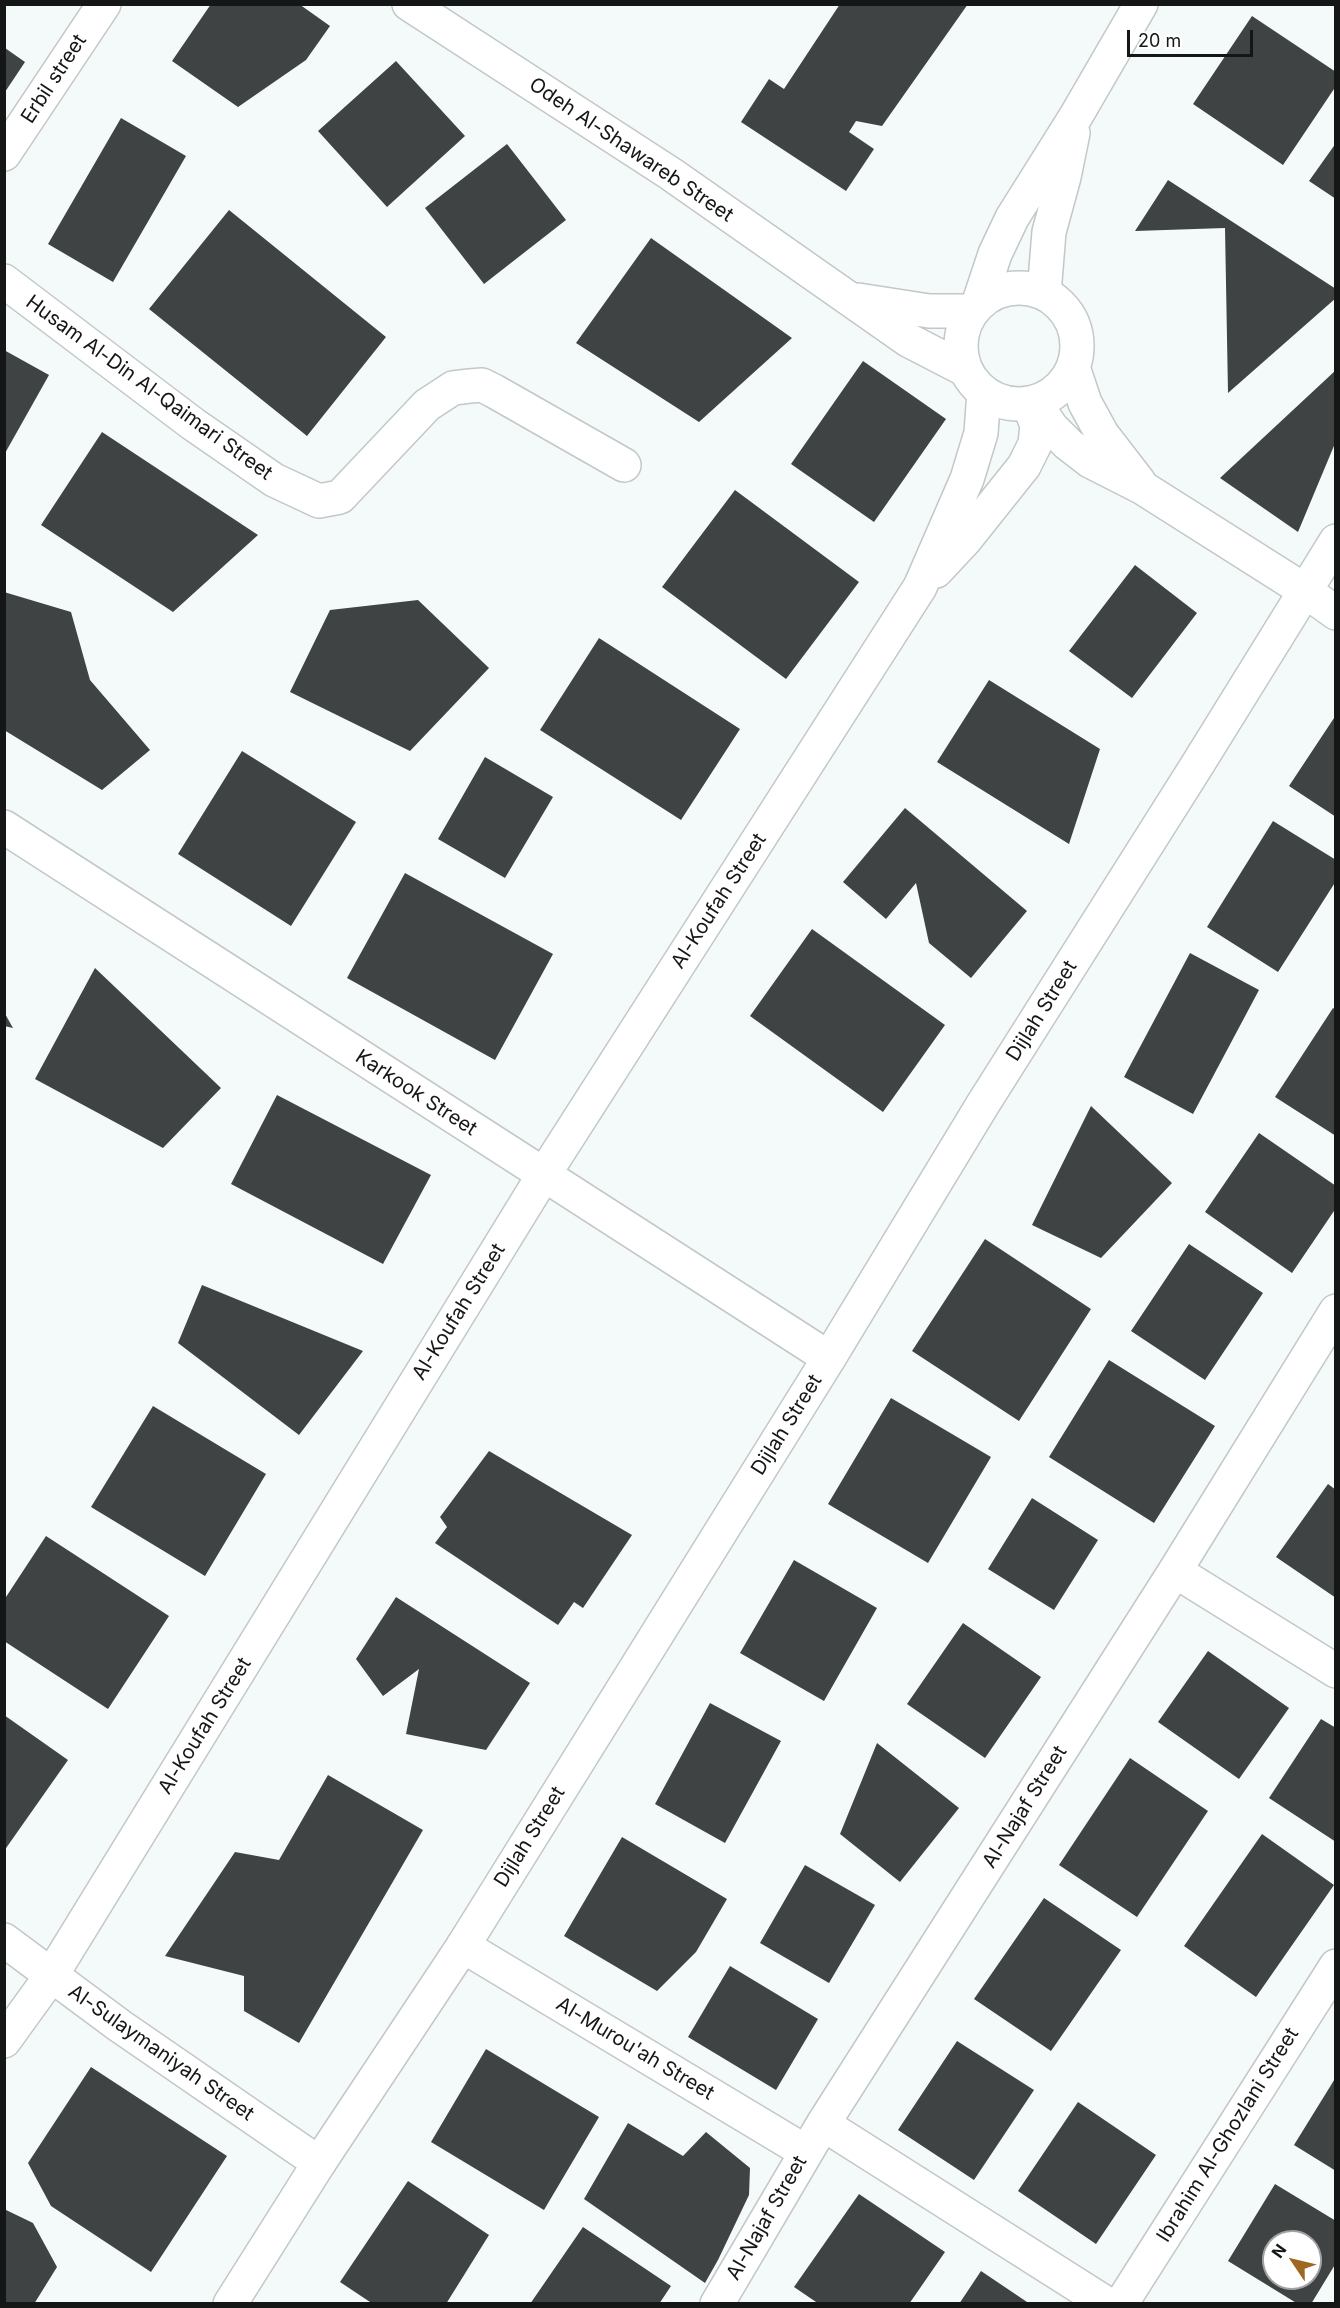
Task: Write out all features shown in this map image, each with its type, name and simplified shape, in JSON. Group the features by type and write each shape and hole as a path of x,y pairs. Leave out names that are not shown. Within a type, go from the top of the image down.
{"street":[{"name":"Erbil street","path":"4,154 104,4"},
{"name":"Odeh Al-Shawareb Street","path":"409,4 671,174 908,339 975,381"},
{"path":"975,308 995,254 1012,218 1076,116 1141,4"},
{"path":"1044,293 1050,232 1076,116"},
{"name":"Husam Al-Din Al-Qaimari Street","path":"4,281 211,436 274,480 319,501 340,497 427,405 453,388 482,385 624,465"},
{"path":"1010,288 1027,288 1044,293 1059,302 1070,316 1076,333 1078,350 1073,367 1066,381 1055,392 1031,403 1007,403 975,381 961,354 962,336 967,319 975,308 992,294 1010,288"},
{"name":"Odeh Al-Shawareb Street","path":"850,299 929,311 975,308"},
{"path":"1073,367 1084,404 1102,434 1143,488"},
{"name":"Al-Koufah Street","path":"4,2041 51,1976 543,1176 920,587 967,479 981,433 975,381"},
{"path":"1031,403 1068,444 1090,461 1143,488 1304,590 1335,613"},
{"name":"Al-Koufah Street","path":"920,587 965,540 1024,466 1035,444 1037,425 1031,403"},
{"name":"Dijlah Street","path":"230,2304 319,2163 463,1946 829,1358 983,1104 1196,767 1335,541"},
{"name":"Karkook Street","path":"4,827 829,1358"},
{"name":"Al-Najaf Street","path":"717,2304 823,2124 1175,1571 1335,1311"},
{"path":"1175,1571 1335,1671"},
{"name":"Al-Sulaymaniyah Street","path":"4,1940 120,2026 319,2163"},
{"name":"Al-Murou'ah Street","path":"463,1946 806,2152"},
{"name":"Ibrahim Al-Ghozlani Street","path":"1121,2304 1335,1966"},
{"path":"823,2124 1107,2304"}],"building":[{"path":"211,4 299,4 330,26 306,60 238,107 172,61"},
{"path":"840,4 968,4 882,126 856,121 849,132 874,149 846,191 741,122 769,79 784,89"},
{"path":"1252,16 1336,72 1336,86 1283,165 1193,104"},
{"path":"5,48 25,62 5,92"},
{"path":"396,61 465,136 387,207 318,131"},
{"path":"121,118 186,156 113,282 48,244"},
{"path":"1336,143 1336,199 1309,181"},
{"path":"507,144 566,220 484,284 425,208"},
{"path":"1168,180 1336,289 1336,298 1228,393 1225,228 1135,231"},
{"path":"229,210 386,337 307,436 149,309"},
{"path":"651,238 792,338 699,422 576,343"},
{"path":"4,350 49,375 4,455"},
{"path":"863,361 946,419 874,522 791,464"},
{"path":"1336,370 1336,441 1298,532 1220,478"},
{"path":"102,432 258,535 173,612 41,525"},
{"path":"735,490 859,582 786,679 662,587"},
{"path":"1135,565 1197,613 1132,698 1069,651"},
{"path":"4,592 71,612 90,680 150,750 102,790 4,730"},
{"path":"418,600 489,668 410,751 290,692 330,610"},
{"path":"599,638 740,729 681,820 540,730"},
{"path":"989,680 1100,749 1069,844 937,762"},
{"path":"1336,715 1336,817 1289,786"},
{"path":"242,751 356,822 291,926 178,854"},
{"path":"485,757 553,797 505,878 438,839"},
{"path":"905,808 1027,911 971,978 929,943 916,883 886,919 843,882"},
{"path":"1273,821 1336,860 1336,881 1278,972 1207,927"},
{"path":"405,873 553,954 495,1060 347,978"},
{"path":"812,929 945,1025 883,1112 750,1016"},
{"path":"1190,953 1259,990 1193,1114 1124,1077"},
{"path":"95,968 221,1088 163,1148 35,1079"},
{"path":"1333,1008 1336,1010 1336,1136 1275,1097"},
{"path":"4,1012 13,1028 4,1026"},
{"path":"277,1095 431,1175 383,1264 231,1184"},
{"path":"1091,1106 1172,1183 1101,1258 1032,1225"},
{"path":"1259,1133 1336,1186 1336,1208 1292,1273 1205,1212"},
{"path":"985,1239 1091,1309 1019,1421 912,1351"},
{"path":"1189,1244 1263,1293 1205,1380 1131,1331"},
{"path":"202,1285 363,1351 299,1435 178,1343"},
{"path":"1109,1360 1215,1426 1154,1523 1049,1457"},
{"path":"891,1398 991,1457 928,1563 828,1504"},
{"path":"153,1406 266,1474 205,1576 91,1507"},
{"path":"489,1451 632,1535 583,1608 574,1602 558,1625 435,1543 447,1527 440,1517"},
{"path":"1328,1484 1336,1490 1336,1598 1276,1557"},
{"path":"1032,1498 1098,1540 1054,1610 988,1569"},
{"path":"46,1536 169,1616 108,1709 4,1641 4,1600"},
{"path":"794,1560 877,1608 824,1701 740,1653"},
{"path":"396,1597 530,1683 486,1750 406,1734 419,1669 383,1696 356,1659"},
{"path":"963,1623 1041,1677 985,1758 907,1704"},
{"path":"1208,1651 1289,1708 1239,1779 1158,1722"},
{"path":"710,1703 781,1741 725,1843 655,1804"},
{"path":"4,1715 68,1760 4,1851"},
{"path":"1321,1719 1336,1728 1336,1842 1269,1798"},
{"path":"877,1743 959,1808 900,1882 840,1834"},
{"path":"1130,1758 1208,1811 1137,1917 1059,1865"},
{"path":"328,1775 423,1830 299,2043 244,2011 244,1976 165,1956 235,1852 279,1860"},
{"path":"1262,1834 1334,1885 1256,1997 1184,1946"},
{"path":"622,1837 727,1899 696,1952 657,1991 564,1936"},
{"path":"805,1865 875,1905 829,1983 760,1943"},
{"path":"1044,1898 1121,1950 1051,2051 974,1999"},
{"path":"730,1966 818,2019 776,2090 688,2037"},
{"path":"957,2041 1034,2090 974,2180 898,2130"},
{"path":"486,2049 599,2117 544,2210 431,2142"},
{"path":"91,2067 227,2156 151,2272 51,2206 28,2163"},
{"path":"1336,2077 1336,2171 1294,2145"},
{"path":"1078,2102 1156,2155 1096,2244 1018,2191"},
{"path":"628,2123 683,2156 706,2132 750,2168 749,2195 705,2283 584,2199"},
{"path":"408,2181 489,2235 446,2304 373,2304 340,2282"},
{"path":"1275,2184 1336,2221 1336,2263 1322,2286 1322,2230 1262,2230 1262,2282 1228,2261"},
{"path":"859,2194 945,2252 909,2304 819,2304 794,2287"},
{"path":"4,2209 33,2223 57,2267 34,2304 4,2304"},
{"path":"583,2227 671,2286 659,2304 530,2304"},
{"path":"981,2271 1030,2304 959,2304"},
{"path":"1275,2290 1320,2290 1311,2304 1298,2304"}]}
